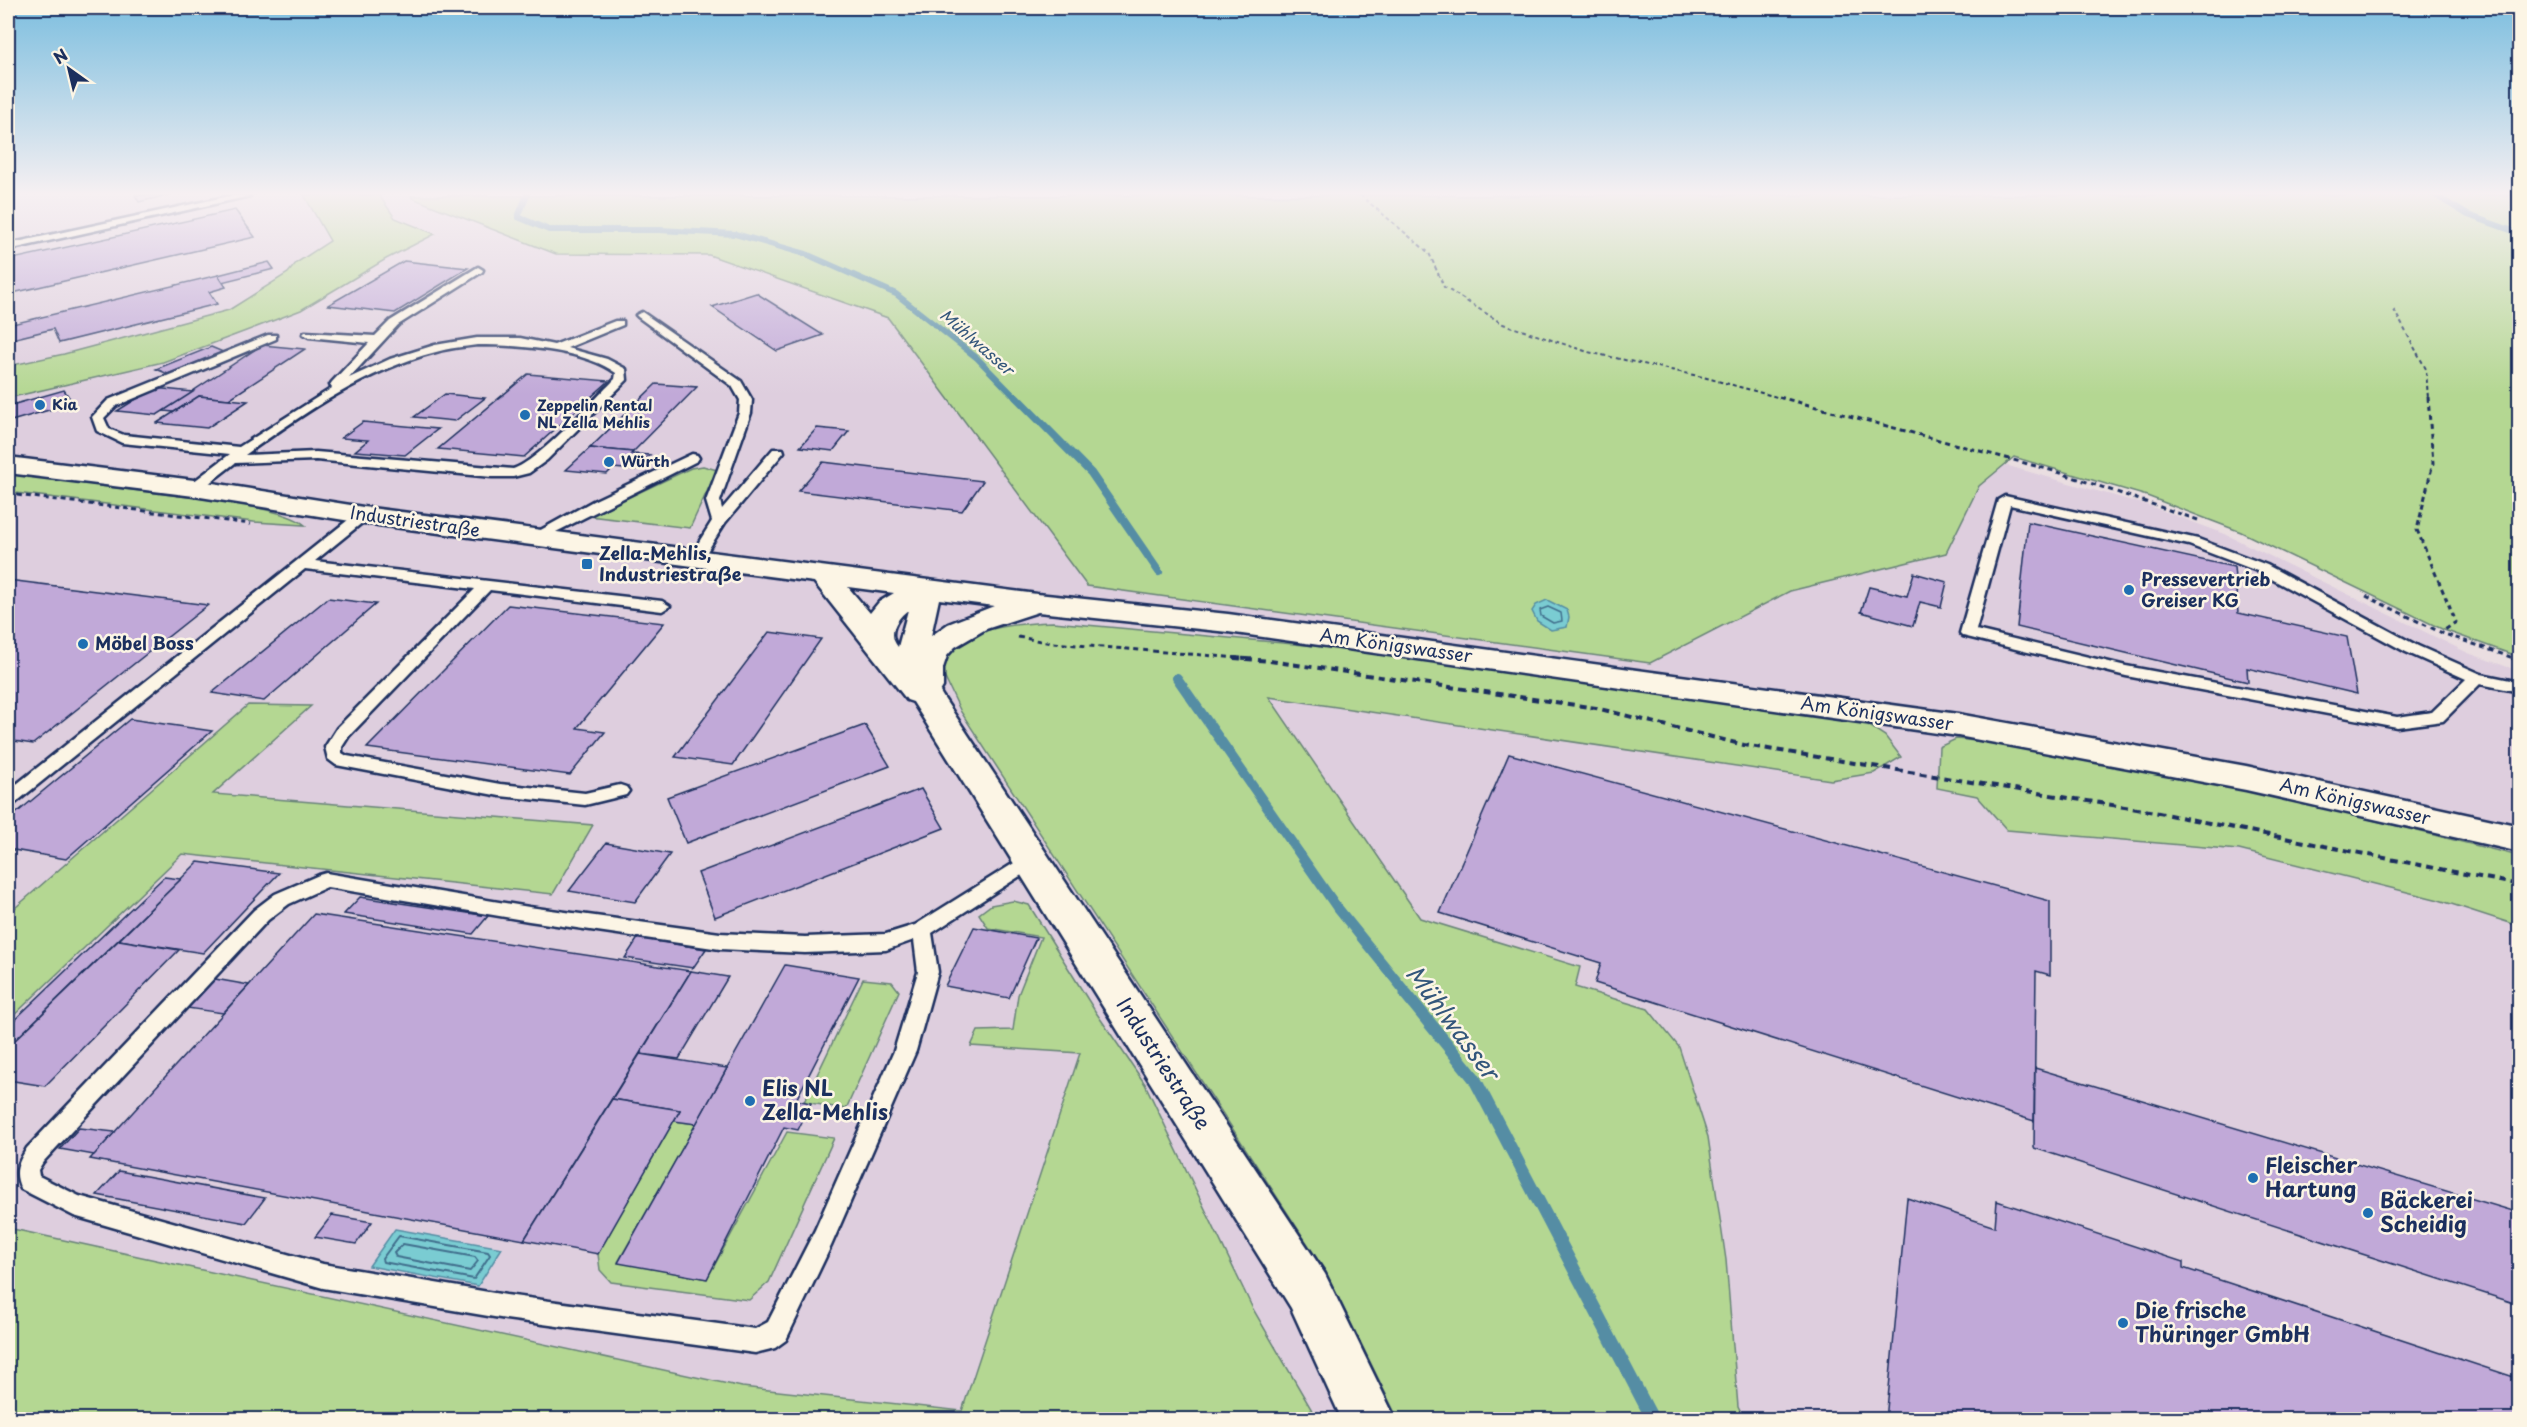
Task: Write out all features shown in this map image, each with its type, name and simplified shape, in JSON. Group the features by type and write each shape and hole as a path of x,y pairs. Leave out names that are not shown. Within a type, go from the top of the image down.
{"street":[{"name":"Industriestraße","path":"8,465 194,488 363,515 1037,603 1228,623"},
{"name":"Industriestraße","path":"824,575 939,719"},
{"name":"Industriestraße","path":"925,588 925,604 914,640 914,659 920,683 939,719 1308,1291 1351,1384 1370,1419"},
{"path":"879,644 876,630 881,616 925,588"},
{"name":"Industriestraße","path":"939,719 931,702 926,681 928,661 934,650 942,641 966,626 1037,603"},
{"name":"Am Königswasser","path":"1228,623 1958,725 2246,778 2520,839"}],"lane":[{"path":"329,392 394,323 478,270"},
{"path":"642,315 737,384 746,400 745,413 714,501 719,520"},
{"path":"557,348 619,323"},
{"path":"309,334 378,340"},
{"path":"194,488 237,455 329,392 418,351 464,342 510,341 557,348 613,366 622,372 621,380 542,457 524,470 513,473 308,456 237,455 122,439 104,431 98,417 112,403 272,337"},
{"path":"696,558 719,520 778,452"},
{"path":"535,537 692,458"},
{"path":"2477,678 2437,717 2397,722 2138,673 1968,633 2005,500 2193,542 2252,564 2412,648 2477,678 2520,687"},
{"path":"8,800 363,515"},
{"path":"302,564 662,606"},
{"path":"487,585 343,732 333,747 334,755 342,761 500,790 585,800 620,791"},
{"path":"922,930 928,972 905,1051 823,1238 777,1331 766,1339 755,1341 506,1307 323,1276 74,1205 29,1182 27,1169 34,1155 261,915 282,899 326,880 529,914 720,941 805,945 886,942 922,930 1030,860"}],"path":[{"path":"1433,262 1444,287 1503,324 1588,352 1703,377 2058,472 2205,522"},
{"path":"2394,310 2426,369 2433,463 2417,530 2456,622 2442,633"},
{"path":"8,494 261,525"},
{"path":"2366,596 2442,633 2520,661"},
{"path":"1017,637 1052,643 1270,661 1596,708 1755,747 2149,811 2520,885"}],"shaded area":[{"path":"8,262 728,262 888,318 1087,586 1650,663 1790,591 1946,553 1979,486 2005,465 2147,505 2225,534 2468,653 2519,671 2519,1419 546,1419 8,1288"}],"green space":[{"path":"382,262 301,310 163,362 8,398 8,366 64,354 229,310 288,273 296,263"},
{"path":"728,262 2519,262 2519,657 2444,630 2241,532 2147,496 2014,457 1979,486 1946,553 1790,591 1650,663 1087,586 888,318"},
{"path":"703,466 717,470 690,528 589,516 691,468"},
{"path":"8,473 241,505 279,513 305,525 254,522 8,492"},
{"path":"1053,622 1327,647 1637,687 1862,721 1885,736 1901,757 1874,773 1831,780 1269,697 1420,918 1580,967 1575,987 1648,1009 1679,1047 1708,1137 1726,1260 1738,1407 1744,1419 1398,1419 1326,1272 961,712 943,674 950,651 969,636 998,628"},
{"path":"248,705 311,706 213,794 593,825 553,894 182,854 8,1021 8,914"},
{"path":"1956,739 1986,742 2226,784 2519,856 2519,926 2439,900 2239,850 2007,830 1977,796 1937,788 1939,747"},
{"path":"1013,901 1029,905 1095,1011 1145,1084 1253,1309 1317,1419 8,1419 8,1228 742,1387 962,1411 1080,1053 971,1046 978,1031 1013,1030 1018,995 1041,937 988,928 979,914 991,905"},
{"path":"863,979 892,982 899,991 846,1109 804,1102"},
{"path":"674,1121 696,1124 618,1262 707,1279 787,1132 834,1138 769,1282 749,1300 611,1282 600,1270 598,1254"}],"water":[{"path":"1547,600 1567,610 1569,617 1567,627 1551,630 1537,621 1532,611 1536,605"},
{"path":"395,1229 502,1248 478,1286 369,1266"}],"building":[{"path":"8,262 148,262 8,294"},
{"path":"269,262 274,269 222,282 218,275"},
{"path":"403,262 468,268 395,313 328,305"},
{"path":"218,275 226,287 209,292 217,304 59,343 53,329 8,340 8,325"},
{"path":"756,293 823,335 777,351 712,307"},
{"path":"262,345 305,349 229,399 199,396 174,412 163,411"},
{"path":"211,347 223,352 168,374 156,369"},
{"name":"Zeppelin Rental NL Zella Mehlis","path":"528,374 609,381 524,457 438,449"},
{"path":"656,384 697,387 633,452 590,448"},
{"path":"154,388 193,392 157,415 117,411"},
{"name":"Kia","path":"64,390 73,403 8,422 8,406"},
{"path":"445,394 485,398 455,421 414,417"},
{"path":"199,396 248,401 207,428 157,423"},
{"path":"363,422 438,429 405,455 355,451 368,440 341,438"},
{"path":"817,428 849,431 833,451 800,447"},
{"name":"Würth","path":"590,448 650,455 635,470 613,468 607,474 566,470"},
{"path":"823,462 983,481 962,511 798,491"},
{"name":"Pressevertrieb Greiser KG","path":"2028,522 2234,567 2238,613 2347,637 2357,694 2247,668 2248,682 2017,627"},
{"path":"1914,573 1947,582 1941,607 1920,602 1913,626 1861,612 1869,587 1907,596"},
{"name":"Möbel Boss","path":"8,580 208,605 33,744 8,740"},
{"path":"328,598 376,604 264,701 212,693"},
{"path":"508,605 664,623 577,728 605,732 570,775 367,748"},
{"path":"769,632 821,639 733,765 675,757"},
{"path":"130,719 212,731 66,859 8,849 8,820"},
{"path":"865,725 890,766 686,843 667,797"},
{"path":"1509,754 2050,901 2050,975 2036,971 2034,1121 1595,983 1601,963 1440,913"},
{"path":"921,789 944,828 715,917 698,873"},
{"path":"606,843 670,854 635,902 569,891"},
{"path":"198,862 279,873 203,953 119,940"},
{"path":"164,877 181,879 8,1047 8,1026"},
{"path":"360,897 488,916 473,934 344,914"},
{"path":"314,914 691,971 524,1240 90,1159"},
{"path":"974,927 1036,938 1009,998 945,986"},
{"path":"638,938 706,949 693,968 625,958"},
{"path":"119,940 179,950 45,1086 8,1080 8,1047"},
{"path":"785,965 859,977 796,1100 811,1103 798,1130 784,1127 707,1279 618,1263"},
{"path":"691,971 728,977 679,1059 640,1054"},
{"path":"215,979 249,985 223,1013 187,1008"},
{"path":"640,1054 727,1068 696,1124 674,1121 680,1110 612,1099"},
{"path":"2035,1068 2520,1213 2520,1305 2034,1148"},
{"path":"612,1099 680,1110 598,1254 524,1240"},
{"path":"79,1128 115,1132 94,1155 60,1149"},
{"path":"119,1171 265,1198 246,1223 97,1195"},
{"name":"Die frische Thüringer GmbH","path":"1907,1198 1995,1227 1997,1201 2183,1262 2183,1268 2520,1379 2520,1420 1886,1420"},
{"path":"332,1215 372,1222 356,1244 315,1237"}],"waterway":[{"name":"Mühlwasser","path":"823,262 896,294 977,358 1017,399"},
{"name":"Mühlwasser","path":"1016,397 1091,473 1159,572"},
{"name":"Mühlwasser","path":"1177,678 1336,906 1408,995"},
{"name":"Mühlwasser","path":"1406,994 1474,1078 1653,1420"}],"place":[{"name":"Kia","path":"40,405"},
{"name":"Zeppelin Rental NL Zella Mehlis","path":"525,415"},
{"name":"Würth","path":"609,462"},
{"name":"Zella-Mehlis, Industriestraße","path":"587,564"},
{"name":"Pressevertrieb Greiser KG","path":"2129,590"},
{"name":"Möbel Boss","path":"83,644"},
{"name":"Elis NL Zella-Mehlis","path":"750,1101"},
{"name":"Fleischer Hartung","path":"2253,1178"},
{"name":"Bäckerei Scheidig","path":"2368,1213"},
{"name":"Die frische Thüringer GmbH","path":"2123,1323"}]}
